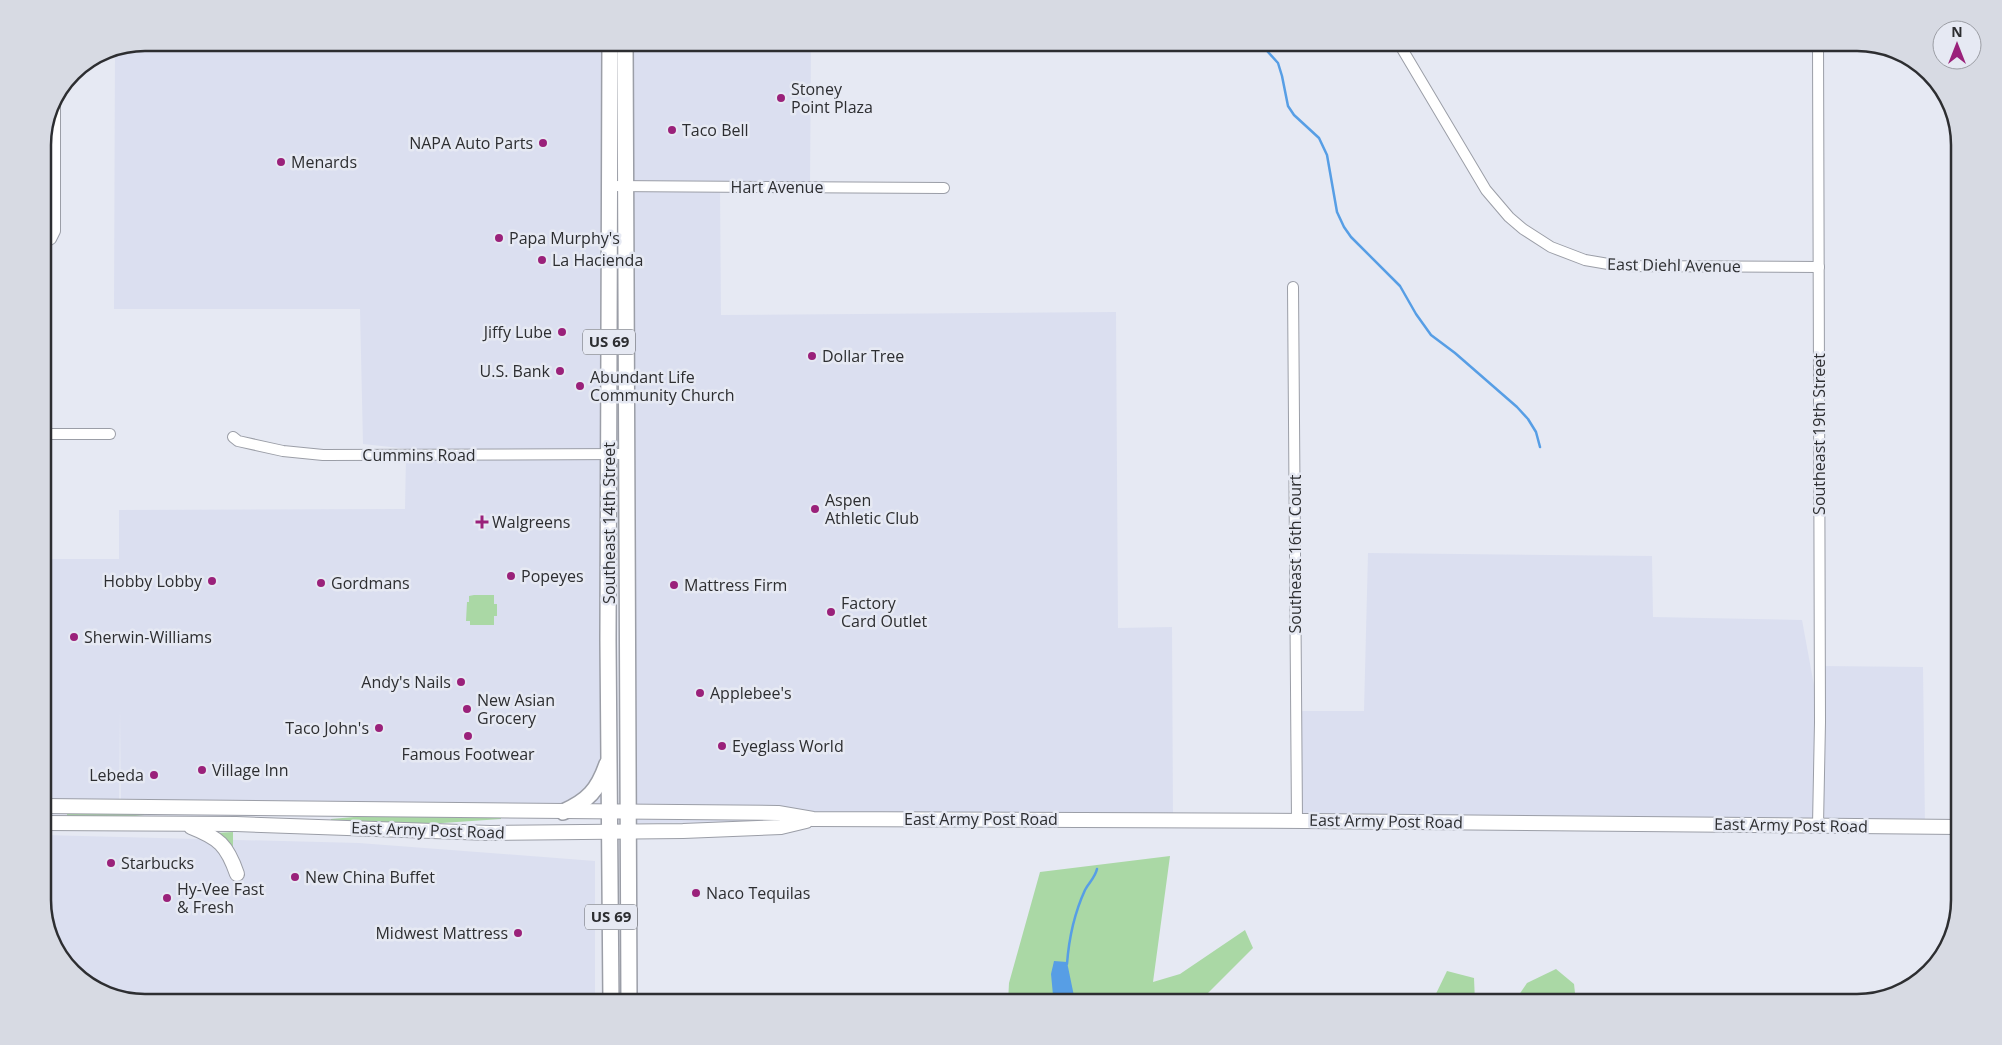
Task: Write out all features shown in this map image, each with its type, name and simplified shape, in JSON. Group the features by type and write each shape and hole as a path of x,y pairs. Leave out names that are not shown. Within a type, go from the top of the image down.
{"main road":[{"name":"Southeast 14th Street","path":"610,51 611,994"},
{"name":"Southeast 14th Street","path":"625,51 629,994"},
{"path":"563,812 586,800 600,783 610,756"},
{"name":"East Army Post Road","path":"51,806 778,813 813,819 1951,827"},
{"path":"51,814 60,812 62,806"},
{"name":"East Army Post Road","path":"51,823 292,826 490,833 628,832 781,827 813,819"},
{"path":"183,824 220,841 227,850 237,874"}],"street":[{"name":"East Diehl Avenue","path":"1403,51 1486,190 1509,217 1523,229 1552,247 1585,260 1620,266 1819,267"},
{"name":"Southeast 19th Street","path":"1818,51 1820,722 1818,826"},
{"path":"51,236 55,231 55,119"},
{"name":"Hart Avenue","path":"610,186 944,188"},
{"name":"Southeast 16th Court","path":"1293,287 1296,821"},
{"path":"51,434 110,434"},
{"name":"Cummins Road","path":"233,437 238,441 283,451 324,455 626,454"}],"shaded area":[{"path":"146,51 610,51 605,818 121,815 120,709 119,815 51,814 51,559 119,559 119,510 405,509 406,455 446,453 363,444 360,309 114,309 115,56"},
{"path":"625,51 811,51 810,187 720,186 721,315 1116,312 1118,628 1172,627 1173,820 627,823"},
{"path":"1368,553 1652,556 1653,617 1802,620 1820,718 1820,666 1923,667 1925,827 1297,821 1296,711 1364,711"},
{"path":"51,835 359,843 595,861 595,994 139,994 115,989 104,984 93,978 75,962 67,952 56,930 51,906"}],"green space":[{"path":"494,595 494,604 497,604 497,616 494,616 494,625 470,625 470,621 466,621 467,602 469,602 469,596"},
{"path":"67,812 144,813 144,815 100,820 67,818"},
{"path":"377,815 501,816 501,819 413,825 331,821 331,819"},
{"path":"233,832 233,852 215,833"},
{"path":"1170,856 1153,982 1180,974 1245,930 1253,948 1207,994 1008,994 1009,983 1040,872"},
{"path":"1556,969 1574,984 1575,994 1519,994 1527,983"},
{"path":"1447,971 1474,978 1475,994 1436,994"}],"water":[{"path":"1054,961 1067,962 1074,994 1053,994 1051,974"}],"waterway":[{"path":"1267,51 1278,63 1288,106 1294,115 1319,138 1327,155 1337,212 1344,227 1351,237 1400,286 1431,335 1455,353 1517,407 1528,419 1536,432 1540,447"},
{"path":"1067,964 1075,917 1085,890 1097,869"}],"place":[{"name":"Stoney Point Plaza","path":"781,98"},
{"name":"Taco Bell","path":"672,130"},
{"name":"NAPA Auto Parts","path":"543,143"},
{"name":"Menards","path":"281,162"},
{"name":"Papa Murphy's","path":"499,238"},
{"name":"La Hacienda","path":"542,260"},
{"name":"Jiffy Lube","path":"562,332"},
{"name":"Dollar Tree","path":"812,356"},
{"name":"U.S. Bank","path":"560,371"},
{"name":"Abundant Life Community Church","path":"580,386"},
{"name":"Aspen Athletic Club","path":"815,509"},
{"name":"Walgreens","path":"482,522"},
{"name":"Popeyes","path":"511,576"},
{"name":"Hobby Lobby","path":"212,581"},
{"name":"Gordmans","path":"321,583"},
{"name":"Mattress Firm","path":"674,585"},
{"name":"Factory Card Outlet","path":"831,612"},
{"name":"Sherwin-Williams","path":"74,637"},
{"name":"Andy's Nails","path":"461,682"},
{"name":"Applebee's","path":"700,693"},
{"name":"New Asian Grocery","path":"467,709"},
{"name":"Taco John's","path":"379,728"},
{"name":"Famous Footwear","path":"468,736"},
{"name":"Eyeglass World","path":"722,746"},
{"name":"Village Inn","path":"202,770"},
{"name":"Lebeda","path":"154,775"},
{"name":"Starbucks","path":"111,863"},
{"name":"New China Buffet","path":"295,877"},
{"name":"Naco Tequilas","path":"696,893"},
{"name":"Hy-Vee Fast & Fresh","path":"167,898"},
{"name":"Midwest Mattress","path":"518,933"}]}
